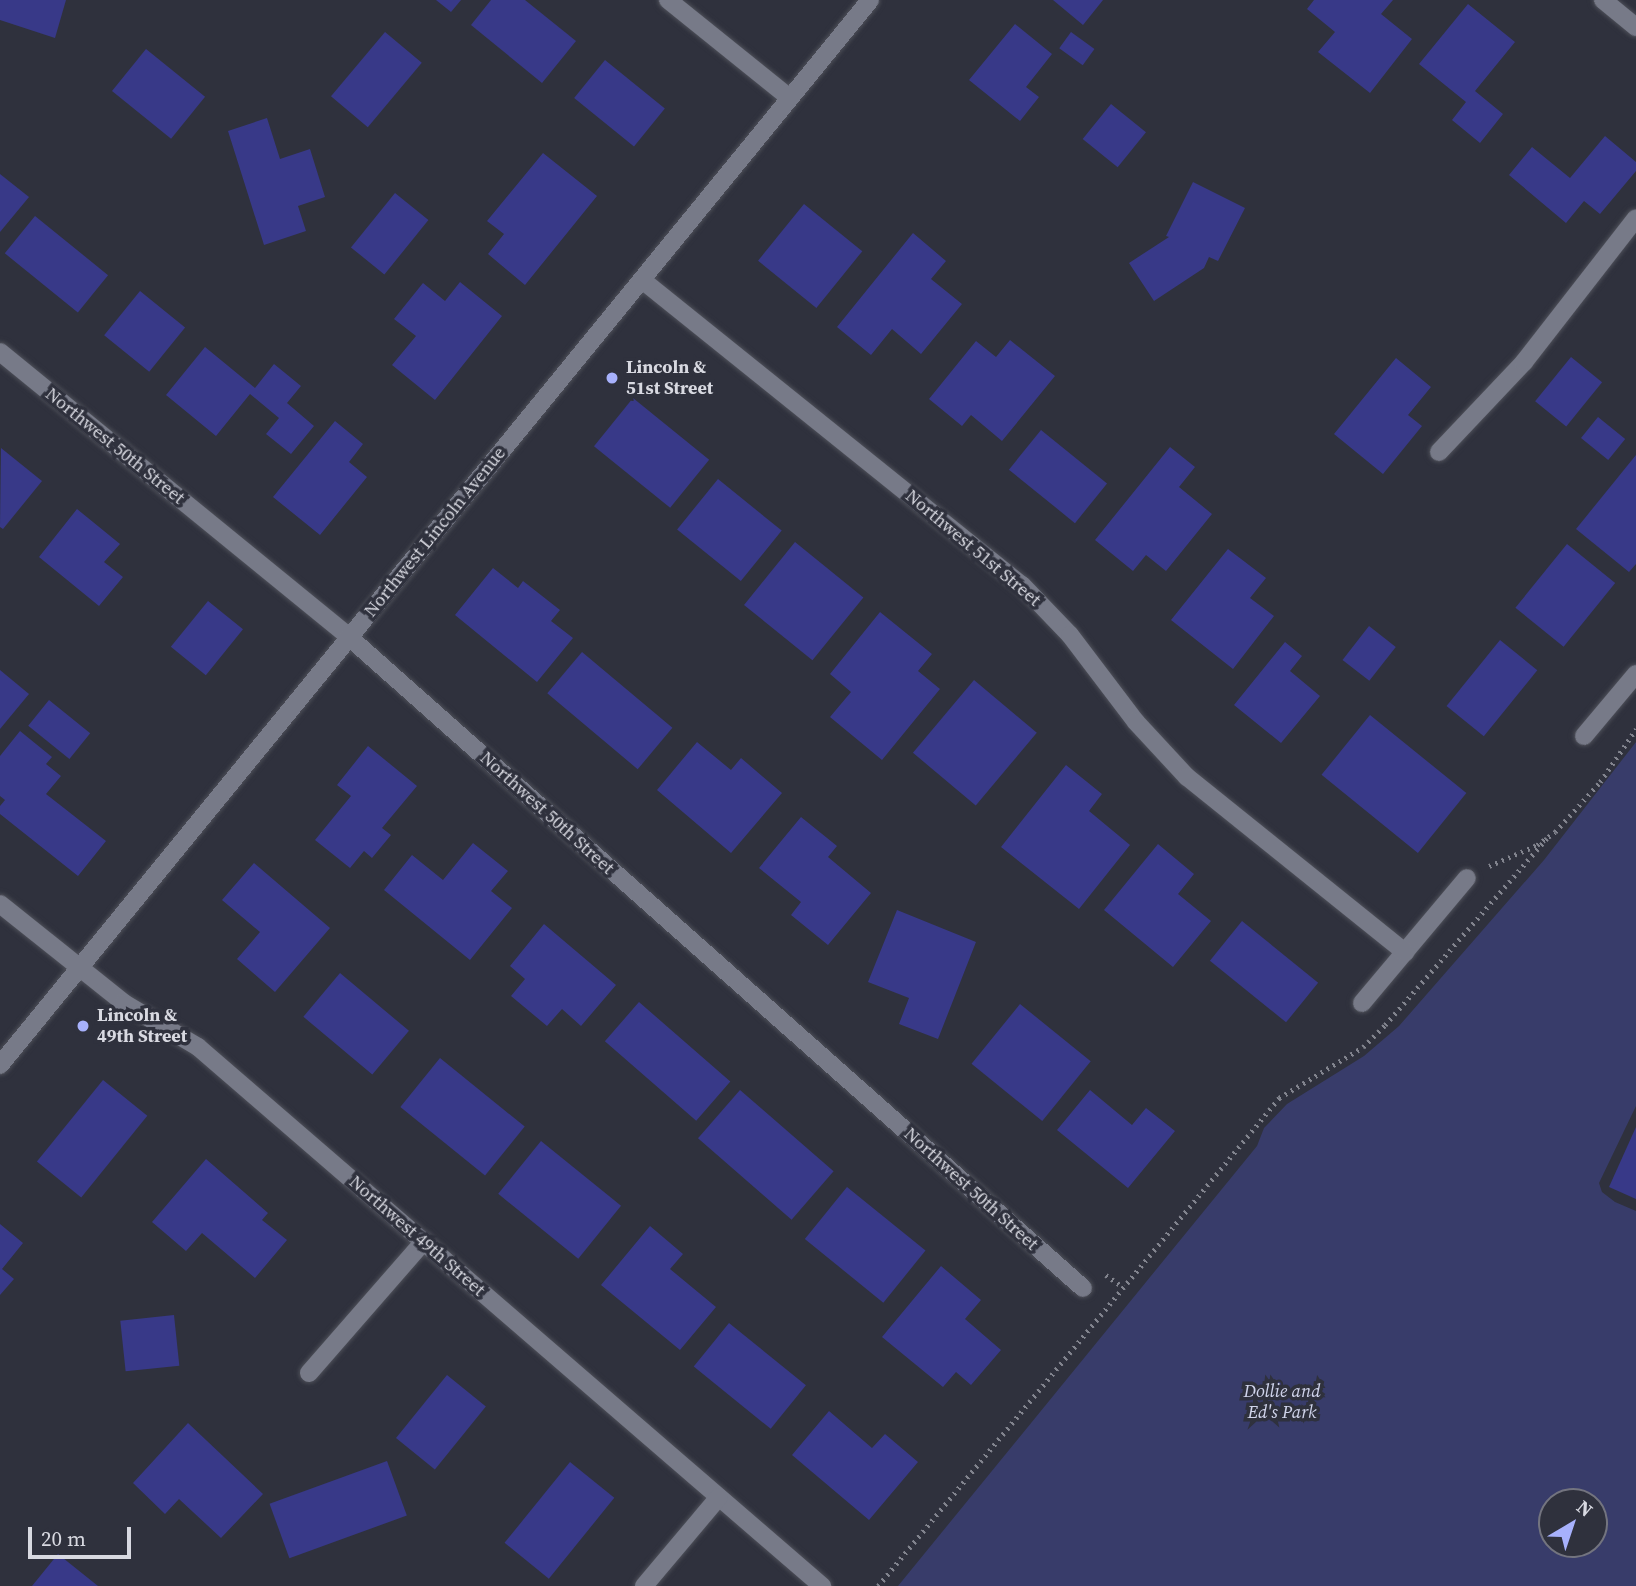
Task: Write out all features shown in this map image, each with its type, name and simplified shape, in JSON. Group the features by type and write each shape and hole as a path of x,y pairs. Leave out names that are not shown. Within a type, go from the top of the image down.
{"street":[{"path":"668,0 790,98"},
{"name":"Northwest Lincoln Avenue","path":"0,1065 870,0"},
{"path":"1603,0 1636,27"},
{"path":"1439,452 1524,362 1636,218"},
{"name":"Northwest 51st Street","path":"642,281 1022,585 1070,635 1136,722 1187,777 1405,952"},
{"name":"Northwest 50th Street","path":"0,352 349,638 1083,1288"},
{"path":"1584,736 1636,674"},
{"path":"1362,1003 1467,877"},
{"name":"Northwest 49th Street","path":"0,904 78,969 124,1003 198,1047 822,1586"},
{"path":"309,1373 424,1241"},
{"path":"645,1586 719,1497"}],"path":[{"path":"878,1586 1279,1098 1363,1047 1385,1025 1547,838 1586,800 1636,729"},
{"path":"1504,858 1547,838"},
{"path":"1099,1270 1123,1287"}],"green space":[{"name":"Dollie and Ed's Park","path":"1636,742 1636,1106 1599,1183 1602,1192 1615,1202 1636,1211 1636,1586 898,1586 1257,1146 1264,1128 1287,1104 1364,1056 1399,1026 1544,860"}],"building":[{"path":"0,0 66,0 55,38 0,20"},
{"path":"436,0 461,0 451,12"},
{"path":"491,0 525,0 576,41 542,83 471,25"},
{"path":"1053,0 1103,0 1083,25"},
{"path":"1314,0 1393,0 1381,14 1412,39 1370,93 1318,52 1335,32 1307,9"},
{"path":"1468,4 1515,42 1475,91 1503,114 1480,143 1452,120 1466,102 1419,64"},
{"path":"1015,24 1052,54 1026,87 1039,97 1020,121 969,80"},
{"path":"385,32 422,63 368,127 331,96"},
{"path":"1071,32 1094,49 1083,65 1059,48"},
{"path":"146,49 205,97 171,139 112,91"},
{"path":"605,60 665,108 634,147 574,98"},
{"path":"1111,104 1146,132 1118,167 1083,139"},
{"path":"267,118 280,159 310,149 325,197 298,206 306,231 264,245 228,131"},
{"path":"1605,136 1636,162 1636,171 1600,214 1584,201 1566,223 1509,175 1532,147 1570,178"},
{"path":"543,153 597,196 525,285 488,254 504,234 487,221"},
{"path":"0,174 29,197 0,232"},
{"path":"1193,182 1245,208 1218,261 1209,257 1204,268 1154,301 1129,263 1169,237 1166,236"},
{"path":"395,193 428,220 384,274 351,247"},
{"path":"804,204 862,251 816,308 758,261"},
{"path":"35,216 108,275 78,312 5,253"},
{"path":"913,233 946,261 931,279 962,304 921,354 892,329 871,355 837,327"},
{"path":"460,282 502,316 435,400 392,365 416,336 394,319 423,283 445,301"},
{"path":"140,291 185,328 149,372 104,335"},
{"path":"1010,340 1055,376 1002,441 971,415 962,426 929,399 976,341 996,357"},
{"path":"205,347 255,388 274,364 301,386 287,403 314,426 291,454 266,434 279,418 250,394 216,436 166,395"},
{"path":"1571,357 1602,382 1566,426 1535,401"},
{"path":"1396,358 1431,387 1408,415 1422,426 1383,474 1334,434"},
{"path":"633,398 709,460 670,508 594,446"},
{"path":"1598,417 1625,439 1608,460 1581,438"},
{"path":"335,421 363,444 349,462 367,477 320,535 273,497"},
{"path":"1041,430 1107,483 1075,523 1009,470"},
{"path":"1170,447 1195,467 1179,487 1212,514 1166,571 1146,555 1133,571 1095,540"},
{"path":"1,448 42,481 3,529 0,527"},
{"path":"1636,455 1636,564 1629,572 1576,529"},
{"path":"718,479 782,531 741,581 677,530"},
{"path":"77,509 120,544 104,562 123,577 99,606 39,557"},
{"path":"795,542 863,597 812,660 744,605"},
{"path":"1567,544 1615,583 1564,647 1515,608"},
{"path":"1228,549 1266,578 1250,598 1274,616 1233,669 1171,620"},
{"path":"493,568 518,588 523,581 560,610 551,621 573,638 537,682 455,615"},
{"path":"208,601 243,629 206,675 171,647"},
{"path":"880,612 932,654 918,671 940,689 882,760 830,717 851,692 830,674"},
{"path":"1369,626 1396,647 1369,681 1343,660"},
{"path":"1500,640 1537,670 1484,736 1447,706"},
{"path":"1285,642 1302,656 1290,671 1320,696 1281,743 1234,705"},
{"path":"582,652 672,728 638,769 547,693"},
{"path":"0,670 29,694 0,729"},
{"path":"974,680 1037,733 976,805 913,753"},
{"path":"49,700 90,733 69,759 28,726"},
{"path":"1370,715 1466,793 1418,853 1322,775"},
{"path":"20,731 52,757 46,764 61,776 46,794 106,841 78,876 0,814 0,806 5,800 0,796 0,756"},
{"path":"697,742 731,770 741,758 782,793 731,853 657,790"},
{"path":"368,746 417,786 382,828 391,835 372,858 364,851 350,868 315,840 351,796 337,785"},
{"path":"1066,765 1102,794 1089,811 1130,845 1079,909 1001,847"},
{"path":"801,817 837,846 828,857 871,893 828,945 791,915 801,902 759,868"},
{"path":"473,843 508,871 491,891 512,908 470,960 384,890 412,855 443,880"},
{"path":"1158,844 1194,874 1178,894 1211,921 1173,967 1104,910"},
{"path":"254,863 330,928 275,992 237,959 260,932 222,900"},
{"path":"897,910 976,942 938,1039 899,1024 909,998 868,982"},
{"path":"1242,921 1318,983 1286,1022 1210,961"},
{"path":"544,924 616,985 581,1026 562,1009 547,1026 511,996 525,979 510,966"},
{"path":"340,973 409,1031 372,1075 303,1017"},
{"path":"639,1002 730,1081 696,1121 605,1041"},
{"path":"1020,1004 1091,1061 1042,1121 972,1064"},
{"path":"440,1058 525,1127 485,1176 400,1107"},
{"path":"103,1080 147,1116 81,1197 37,1162"},
{"path":"740,1090 834,1171 792,1220 698,1138"},
{"path":"1090,1090 1132,1125 1146,1108 1175,1131 1128,1188 1057,1130"},
{"path":"1636,1127 1636,1199 1609,1187"},
{"path":"541,1141 621,1206 578,1259 498,1194"},
{"path":"206,1159 268,1213 262,1220 287,1240 255,1278 202,1233 186,1251 152,1222"},
{"path":"847,1187 925,1251 883,1303 805,1239"},
{"path":"0,1224 23,1243 2,1269 14,1279 0,1295"},
{"path":"650,1226 683,1254 670,1269 716,1307 680,1350 601,1285"},
{"path":"941,1266 981,1300 965,1319 1001,1350 971,1385 956,1372 943,1387 882,1337"},
{"path":"174,1315 179,1366 126,1371 120,1321"},
{"path":"729,1323 806,1385 771,1429 694,1367"},
{"path":"447,1375 486,1406 435,1469 396,1438"},
{"path":"829,1411 872,1448 885,1434 918,1462 869,1520 792,1455"},
{"path":"188,1423 263,1494 221,1538 179,1499 165,1514 133,1483"},
{"path":"387,1461 407,1516 289,1558 270,1504"},
{"path":"570,1462 614,1498 549,1579 505,1543"},
{"path":"58,1554 98,1586 32,1586"}],"place":[{"name":"Lincoln & 51st Street","path":"612,378"},
{"name":"Lincoln & 49th Street","path":"83,1026"}]}
